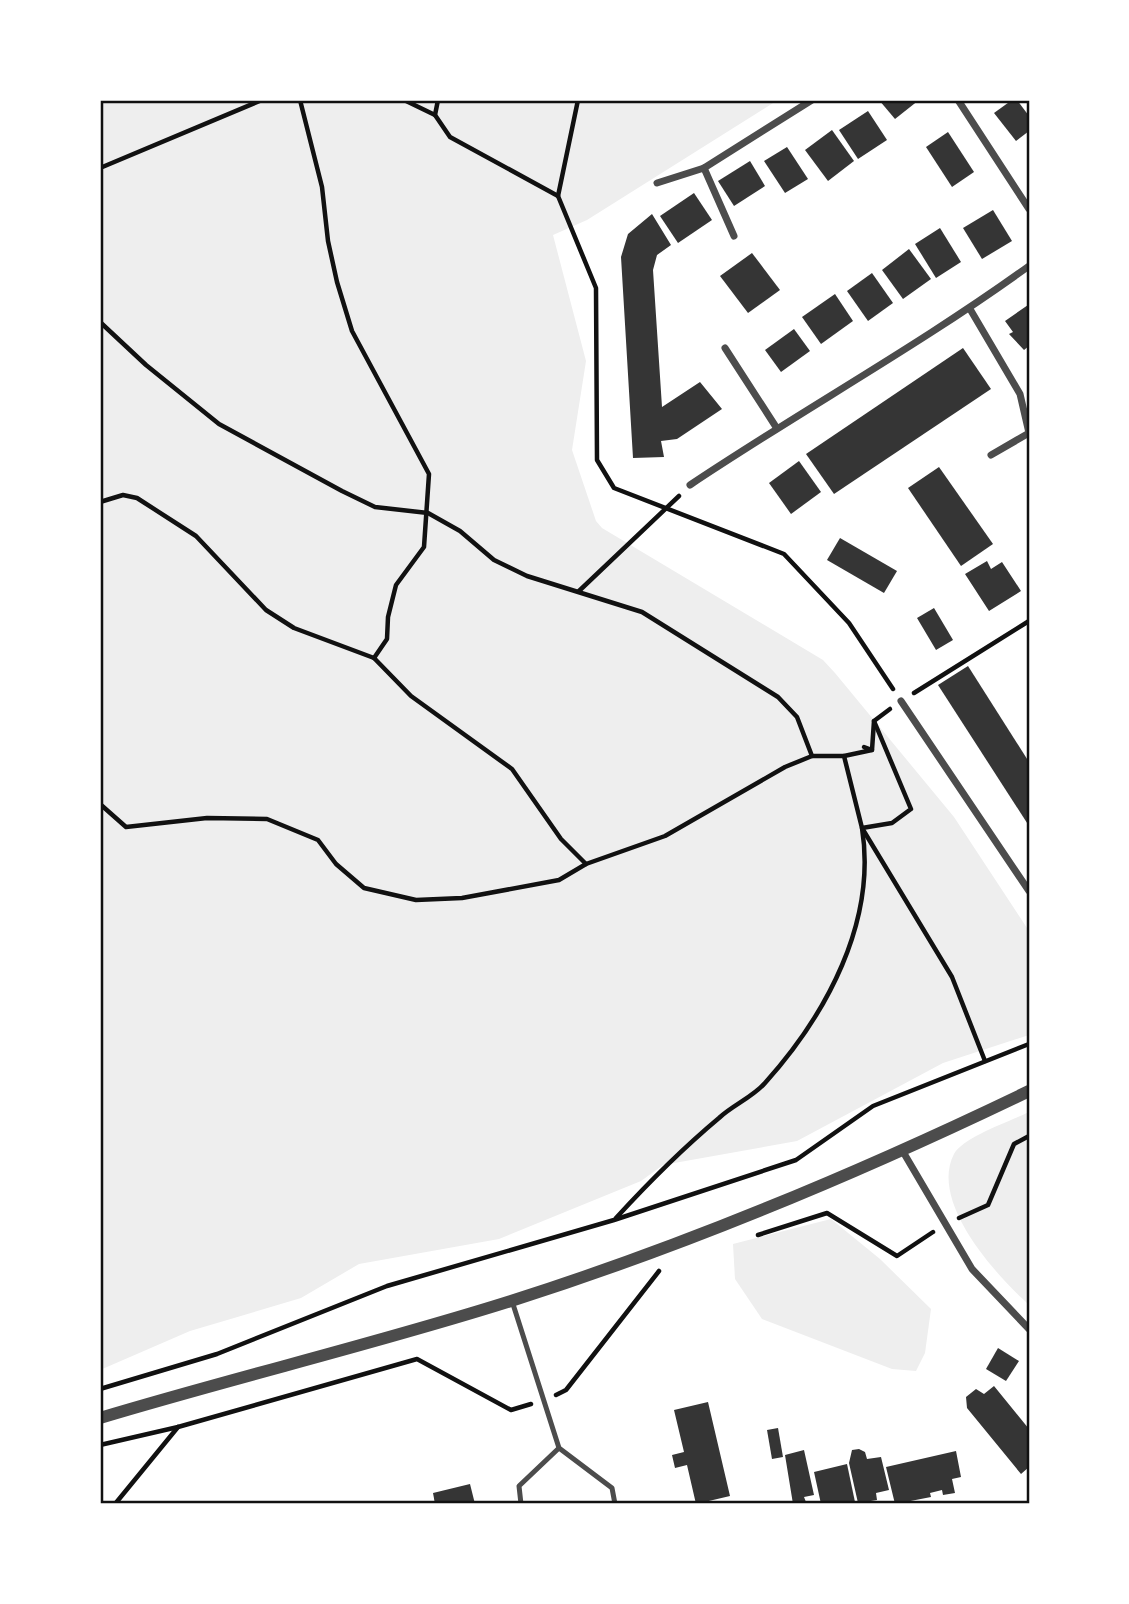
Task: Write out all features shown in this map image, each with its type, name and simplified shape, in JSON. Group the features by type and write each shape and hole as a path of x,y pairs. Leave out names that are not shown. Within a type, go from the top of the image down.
{"street":[{"path":"657,183 704,168 811,100"},
{"path":"958,100 1029,209"},
{"path":"704,168 734,236"},
{"path":"690,485 776,427 970,309 1029,266"},
{"path":"970,309 1020,394 1029,433 991,456"},
{"path":"725,348 776,427"},
{"path":"901,701 1029,891"},
{"path":"100,1419 512,1301 750,1215 902,1150 1029,1091"},
{"path":"902,1150 943,1224 972,1269 1029,1329"}],"lane":[{"path":"512,1301 559,1448 612,1488 615,1504"},
{"path":"521,1504 519,1486 559,1448"}],"path":[{"path":"100,168 262,100"},
{"path":"300,100 322,187 328,241 337,282 352,331 429,474 424,547 396,585 388,617 387,639 374,658"},
{"path":"404,100 435,115 450,137 558,196"},
{"path":"435,115 438,100"},
{"path":"578,100 558,196 596,288 597,460 614,488 664,510 690,515 784,554 849,623 901,701"},
{"path":"100,321 146,365 219,424 376,507 428,513 460,531 494,560 527,576 642,612 778,697 797,717 812,756"},
{"path":"579,591 690,485"},
{"path":"100,502 123,495 137,498 196,536 266,610 294,628 374,658 411,696 512,769 561,839 586,864"},
{"path":"872,750 874,721 901,701 1029,621"},
{"path":"862,828 892,823 911,809 874,721"},
{"path":"864,747 872,750"},
{"path":"100,804 126,827 207,818 267,819 318,840 336,864 364,888 416,900 462,898 559,880 586,864 664,836 785,767 812,756 844,756 872,750"},
{"path":"614,1220 663,1166 722,1115 764,1085 805,1032 845,964 862,898 867,855 844,756"},
{"path":"862,828 952,977 985,1061"},
{"path":"100,1388 217,1354 387,1286 614,1220 796,1160 873,1106 1029,1044"},
{"path":"752,1237 827,1213 897,1256 943,1224 988,1205 1014,1144 1029,1136"},
{"path":"100,1445 178,1427 417,1359 511,1410 544,1401 566,1390 664,1265"},
{"path":"115,1504 178,1427"}],"shaded area":[{"path":"100,100 778,100 587,220 553,235 586,361 572,450 596,521 602,528 823,660 954,817 1029,931 1029,1035 943,1063 797,1141 663,1165 641,1181 499,1239 359,1264 301,1298 190,1331 100,1370"},
{"path":"1029,1112 1029,1305 1000,1276 970,1236 958,1215 951,1194 949,1173 954,1154 959,1148 988,1130"},
{"path":"831,1219 880,1259 931,1309 925,1353 916,1371 892,1369 762,1319 735,1279 733,1244"}],"building":[{"path":"879,100 919,100 895,119"},
{"path":"1012,100 1017,100 1029,116 1029,131 1016,141 994,113"},
{"path":"868,111 887,140 858,159 839,130"},
{"path":"832,130 854,161 828,181 805,150"},
{"path":"948,132 974,172 952,187 926,147"},
{"path":"787,147 808,179 785,193 764,161"},
{"path":"750,161 765,186 734,206 718,181"},
{"path":"694,193 712,220 678,243 660,216"},
{"path":"993,210 1012,241 982,259 963,228"},
{"path":"652,214 671,245 657,255 653,270 662,407 700,382 722,409 677,439 661,441 664,457 633,458 621,257 628,234"},
{"path":"940,228 961,262 936,278 915,244"},
{"path":"909,249 931,279 903,299 882,270"},
{"path":"752,253 780,290 748,313 720,276"},
{"path":"872,273 893,303 868,321 847,291"},
{"path":"835,294 853,321 821,344 802,317"},
{"path":"1028,305 1029,346 1024,350 1009,334 1013,332 1005,321"},
{"path":"794,329 810,351 781,372 765,350"},
{"path":"963,348 991,389 834,494 806,454"},
{"path":"799,461 821,492 791,514 769,483"},
{"path":"939,467 993,544 961,566 908,488"},
{"path":"840,538 897,571 884,593 827,560"},
{"path":"987,561 991,569 1002,562 1021,591 989,611 965,574"},
{"path":"934,608 953,640 936,650 917,618"},
{"path":"968,666 1029,762 1029,826 938,685"},
{"path":"998,1348 1019,1361 1006,1381 986,1369"},
{"path":"994,1386 1029,1429 1029,1467 1021,1474 967,1408 966,1397 976,1389 984,1394"},
{"path":"708,1402 730,1496 696,1504 687,1465 675,1468 672,1455 684,1452 674,1410"},
{"path":"778,1428 783,1457 772,1459 767,1430"},
{"path":"804,1450 814,1495 804,1497 806,1502 793,1504 785,1455"},
{"path":"852,1450 865,1452 867,1459 881,1457 889,1490 876,1493 877,1500 858,1503 849,1463"},
{"path":"956,1451 961,1477 952,1479 955,1493 943,1495 942,1490 930,1493 931,1497 895,1504 886,1467"},
{"path":"847,1464 855,1502 821,1504 814,1472"},
{"path":"470,1484 475,1504 435,1504 433,1493"}]}
